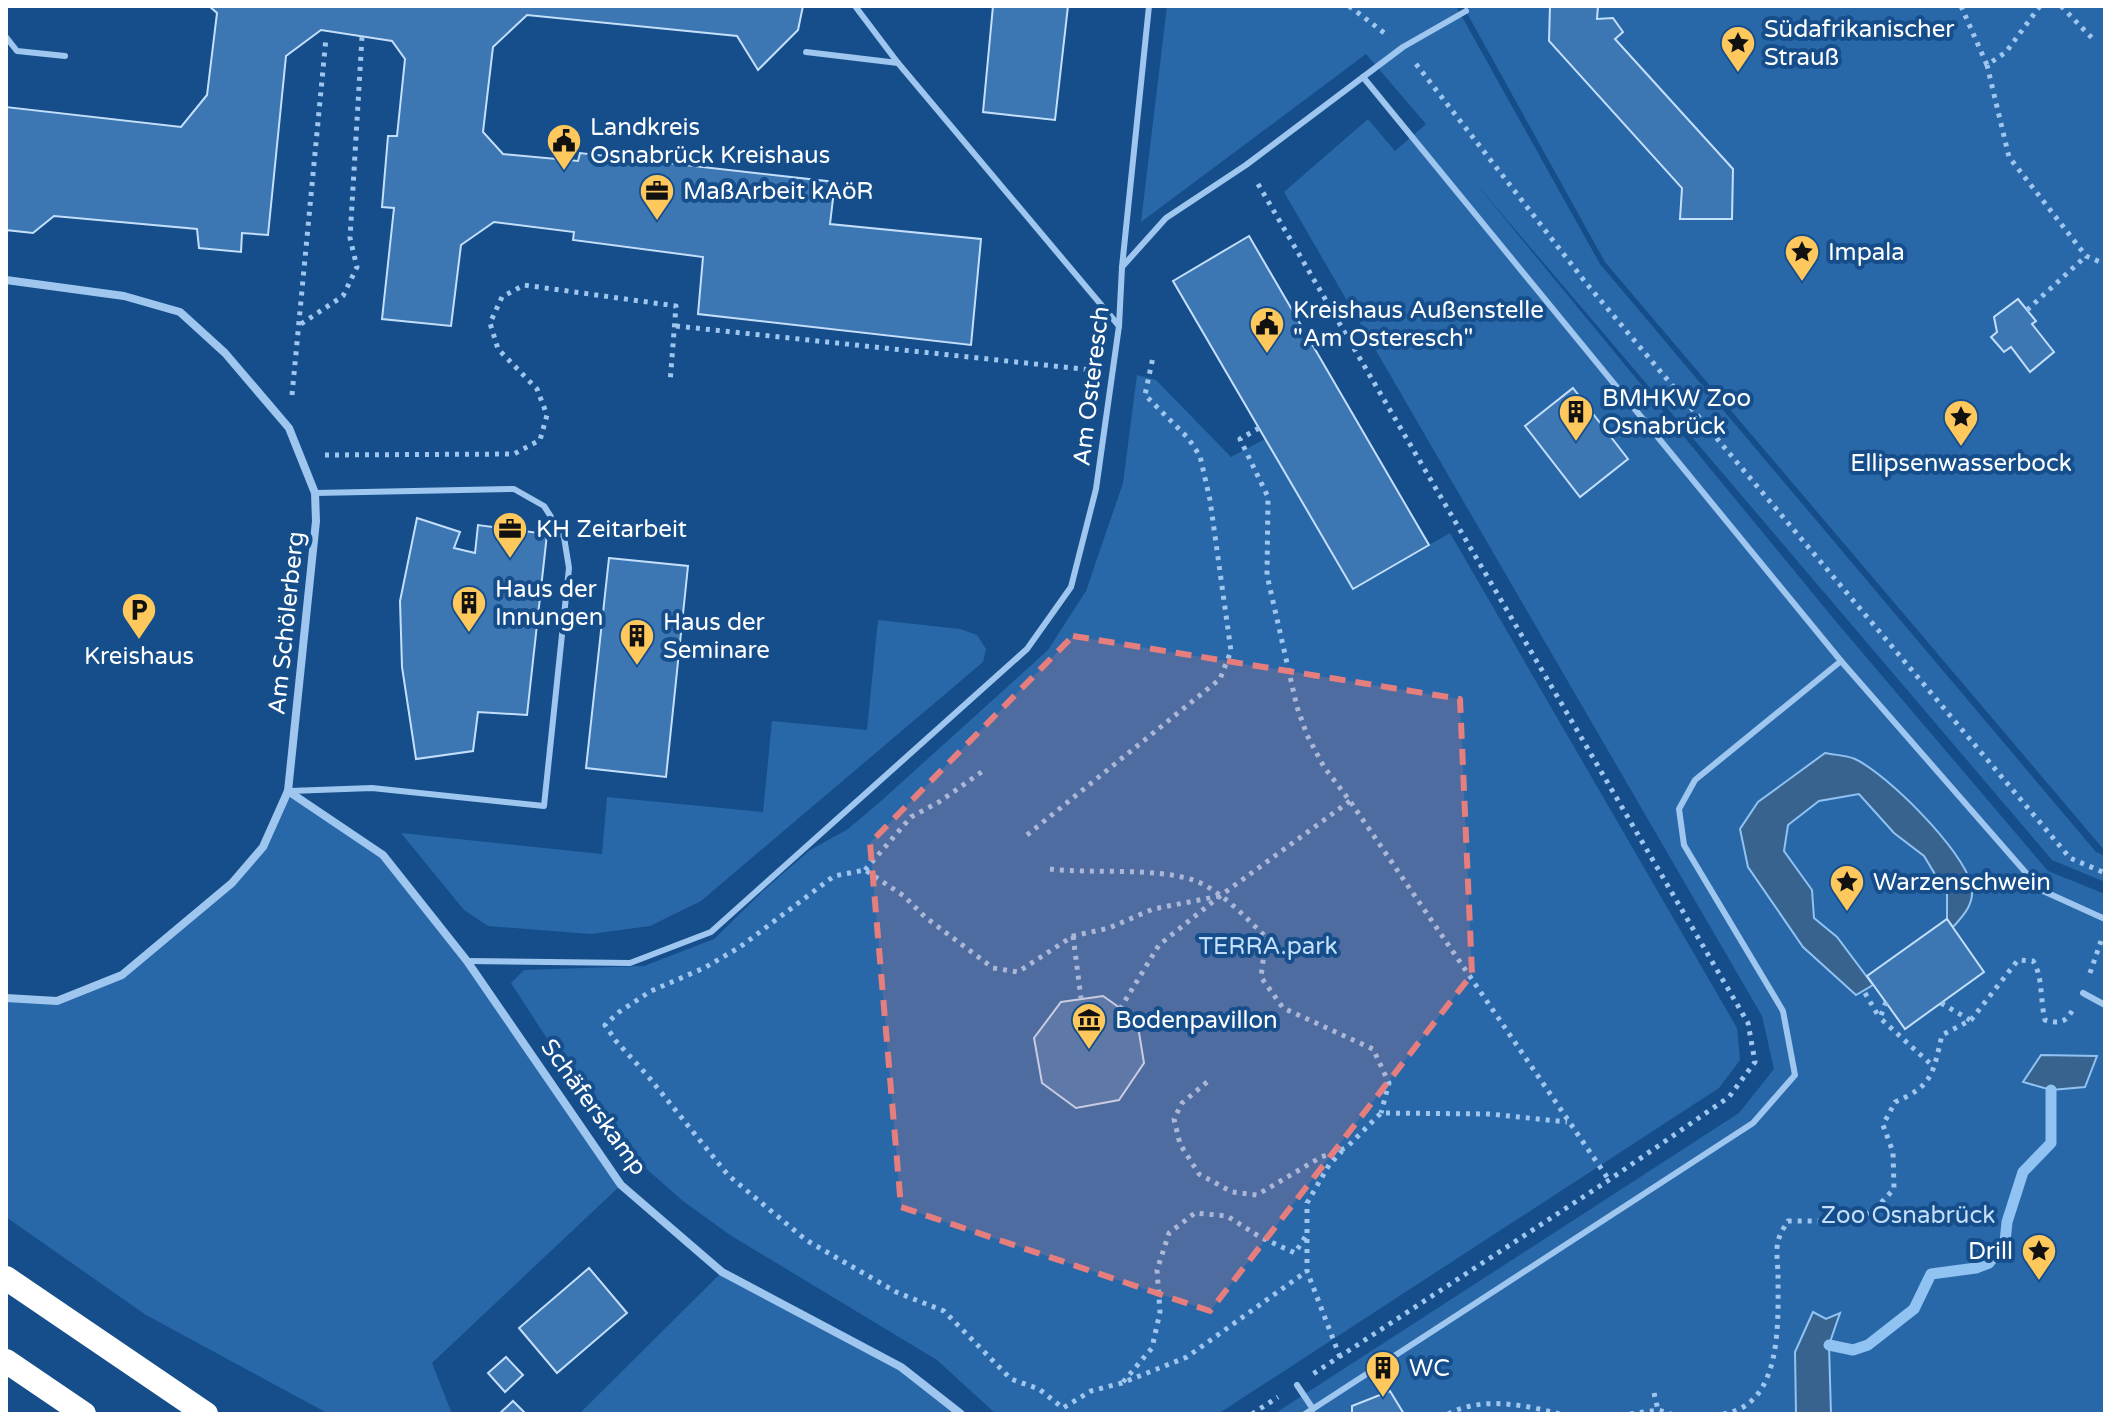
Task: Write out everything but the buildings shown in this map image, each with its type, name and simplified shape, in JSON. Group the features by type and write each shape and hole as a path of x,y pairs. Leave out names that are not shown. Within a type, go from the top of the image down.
{"highway":[{"path":"6,1278 206,1414"},
{"path":"6,1361 84,1414"}],"street":[{"name":"Am Schölerberg","path":"6,280 124,296 180,312 225,353 289,428 315,493 316,521 288,791 263,847 232,883 122,975 57,1001 6,998"},
{"name":"Schäferskamp","path":"288,791 383,855 467,961 621,1185 722,1272 901,1367 961,1414"}],"lane":[{"path":"855,6 898,63 1119,326"},
{"name":"Am Osteresch","path":"467,961 630,963 711,932 1027,649 1071,587 1096,489 1119,326 1122,267 1149,6"},
{"path":"1122,267 1166,218 1246,165 1403,47 1466,11"},
{"path":"6,37 17,51 65,56"},
{"path":"806,52 898,63"},
{"path":"1363,77 1841,661 2041,890 2105,919"},
{"path":"288,791 372,788 544,806 569,568 564,537 544,506 514,489 315,493"},
{"path":"1305,1414 1753,1123 1795,1075 1783,1011 1684,845 1679,809 1695,780 1841,661"},
{"path":"2083,993 2105,1005"},
{"path":"1297,1385 1313,1409"}],"path":[{"path":"1349,6 1403,47 1596,296 2070,858 2105,873"},
{"path":"1961,6 1987,65 2009,157 2086,256 2105,264"},
{"path":"1987,65 2006,52 2040,6"},
{"path":"2061,6 2092,38"},
{"path":"301,324 343,296 357,267 350,238 362,37"},
{"path":"289,428 326,38"},
{"path":"1246,165 1748,1023 1755,1062 1729,1097 1609,1180 1252,1414"},
{"path":"2027,310 2086,256"},
{"path":"300,455 514,454 540,440 547,415 537,389 498,349 490,323 502,297 524,285 676,306 670,383"},
{"path":"676,326 1111,372"},
{"path":"1027,835 1220,679 1231,651 1210,500 1200,456 1188,438 1145,395 1153,357"},
{"path":"1259,428 1240,439 1268,497 1267,575 1288,672 1307,735 1324,767 1609,1180"},
{"path":"983,771 939,802 911,817 865,870 834,876 740,947 704,968 651,991 605,1025 728,1175 806,1240 896,1292 944,1311 1011,1379 1039,1389 1064,1411 1091,1391 1122,1383 1187,1357 1307,1271"},
{"path":"1120,1009 1159,945 1220,896 1350,801"},
{"path":"1050,869 1085,873 1144,873 1193,881 1220,896 1266,937 1261,977 1283,1008 1373,1049 1389,1083 1381,1113 1329,1165 1307,1203 1307,1271 1340,1357"},
{"path":"865,870 904,896 925,917 993,968 1018,972 1073,936 1109,928 1153,909 1220,896"},
{"path":"1723,1414 1735,1412 1757,1396 1772,1369 1778,1304 1778,1239 1788,1221 1857,1221 1878,1206 1894,1189 1893,1152 1883,1125 1895,1102 1918,1092 1935,1067 1942,1035 1971,1020 2018,960 2033,961 2039,971 2039,997 2045,1020 2058,1023 2067,1020 2083,993 2105,928"},
{"path":"1073,936 1081,998"},
{"path":"1865,993 1880,1018 1935,1067"},
{"path":"1880,1018 1886,1002"},
{"path":"1941,1003 1971,1020"},
{"path":"1207,1082 1182,1103 1174,1119 1180,1144 1199,1174 1232,1192 1257,1195 1321,1157 1346,1148"},
{"path":"1381,1113 1490,1114 1568,1122"},
{"path":"1122,1383 1152,1348 1160,1312 1157,1270 1169,1233 1195,1213 1227,1216 1260,1237 1295,1253 1307,1234"},
{"path":"1654,1393 1658,1410"},
{"path":"1448,1414 1461,1407 1519,1403 1560,1414"},
{"path":"1456,1414 1461,1407"},
{"path":"1630,1414 1658,1410 1671,1414"}],"highlighted area":[{"path":"1073,636 1460,699 1472,974 1210,1311 901,1207 870,843"}],"green space":[{"name":"Zoo Osnabrück","path":"1167,6 1456,6 1600,264 2096,852 2105,856 2105,882 2052,860 1473,180 1838,624 2048,871 2105,894 2105,1414 1274,1414 1739,1113 1774,1069 1762,1016 1284,192 1368,119 1395,151 1426,124 1366,54 1141,222"},
{"path":"1463,6 2105,6 2105,851 1605,262"},
{"name":"TERRA.park","path":"1137,375 1156,380 1231,457 1265,439 1353,589 1450,533 1737,1028 1740,1060 1719,1088 1218,1414 996,1414 937,1360 730,1235 683,1201 634,1158 579,1088 511,983 524,970 644,966 714,939 810,850 848,829 881,801 1048,650 1086,591 1123,483"},
{"path":"878,620 960,629 977,635 986,649 983,662 701,901 650,926 591,934 488,926 464,910 401,833 602,854 607,797 763,812 772,721 867,730"},
{"path":"288,791 383,855 467,961 621,1185 432,1363 452,1414 329,1414 146,1315 6,1217 6,998 57,1001 122,975 232,883 263,847"},
{"path":"722,1272 901,1367 961,1414 579,1414"}],"shaded area":[{"path":"1825,753 1855,759 1904,796 1954,852 1965,869 1972,891 1968,908 1953,927 1947,919 1947,894 1924,856 1894,833 1859,794 1819,801 1788,825 1784,851 1812,890 1814,918 1837,937 1873,985 1856,995 1803,947 1748,867 1740,829 1758,802"},
{"path":"2041,1055 2097,1056 2085,1087 2051,1090 2023,1082"},
{"path":"1813,1312 1826,1319 1840,1313 1829,1345 1831,1414 1796,1414 1795,1352"}],"waterway":[{"path":"1829,1345 1853,1350 1868,1345 1914,1309 1931,1274 1976,1268 1989,1263 2005,1242 2007,1222 2023,1172 2051,1143 2051,1090"}],"place":[{"name":"Südafrikanischer Strauß","path":"1738,74"},
{"name":"Landkreis Osnabrück Kreishaus","path":"564,172"},
{"name":"MaßArbeit kAöR","path":"657,222"},
{"name":"Impala","path":"1802,283"},
{"name":"Kreishaus Außenstelle \"Am Osteresch\"","path":"1267,355"},
{"name":"BMHKW Zoo Osnabrück","path":"1576,443"},
{"name":"Ellipsenwasserbock","path":"1961,448"},
{"name":"KH Zeitarbeit","path":"510,560"},
{"name":"Haus der Innungen","path":"469,634"},
{"name":"Kreishaus","path":"139,641"},
{"name":"Haus der Seminare","path":"637,667"},
{"name":"Warzenschwein","path":"1847,913"},
{"name":"Bodenpavillon","path":"1089,1051"},
{"name":"Drill","path":"2039,1282"},
{"name":"WC","path":"1383,1399"}]}
